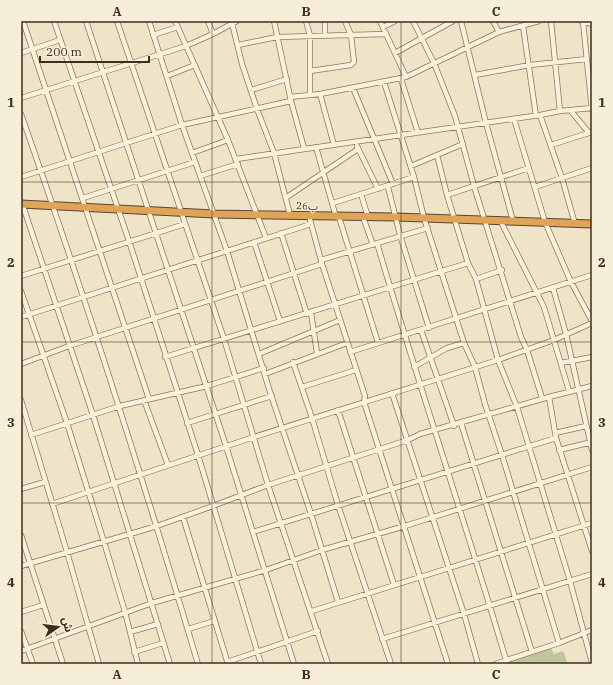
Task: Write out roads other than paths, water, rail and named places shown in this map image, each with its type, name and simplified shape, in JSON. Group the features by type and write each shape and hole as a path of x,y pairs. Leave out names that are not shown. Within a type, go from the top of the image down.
{"highway":[{"name":"26ب","path":"21,204 214,214 500,220 592,225"}],"street":[{"path":"23,21 126,328 146,399 168,465"},
{"path":"54,21 97,152 129,241 198,455 261,664"},
{"path":"86,21 207,386 266,570 294,664"},
{"path":"117,21 130,64 224,339 268,484 312,611 328,664"},
{"path":"149,21 182,125 227,251 338,602"},
{"path":"175,21 237,161 266,238"},
{"path":"208,21 213,34"},
{"path":"274,21 290,99 304,148"},
{"path":"306,21 310,36 310,95"},
{"path":"325,21 325,35"},
{"path":"310,71 353,64 351,35 345,21"},
{"path":"380,21 395,53 418,133"},
{"path":"383,27 395,21"},
{"path":"413,21 420,39 434,63 458,127 474,186 502,270 521,337 527,350 542,398"},
{"path":"395,53 453,21"},
{"path":"461,21 486,123 513,221"},
{"path":"494,21 499,32"},
{"path":"21,177 182,125 218,116 257,109 290,99 403,78 499,32 539,21"},
{"path":"551,21 560,111"},
{"path":"200,176 237,161 274,153 304,148 356,143 374,139 538,116 560,111 592,109 582,21 592,24"},
{"path":"21,98 186,46 213,34 234,22 242,64 274,153 287,197 290,216"},
{"path":"523,26 538,116 562,178 575,224"},
{"path":"153,36 178,27"},
{"path":"238,45 277,37 386,34"},
{"path":"21,53 60,40"},
{"path":"475,75 530,65 587,59"},
{"path":"167,76 195,65"},
{"path":"251,90 287,79"},
{"path":"384,82 414,177 424,218 464,343 475,367 488,414 502,455 559,643"},
{"path":"353,88 393,184"},
{"path":"320,94 334,145"},
{"path":"550,145 591,133 571,111"},
{"path":"21,114 120,406 198,664"},
{"path":"52,504 312,418 498,360 554,340 592,321 571,282 545,222 514,119"},
{"path":"192,152 228,140"},
{"path":"356,143 378,189"},
{"path":"410,166 463,144"},
{"path":"316,147 378,343"},
{"path":"287,197 358,149"},
{"path":"437,155 468,263 476,279 483,311 498,360 516,407 570,581 592,663"},
{"path":"83,198 168,172 195,162"},
{"path":"447,194 529,168"},
{"path":"535,187 592,168"},
{"path":"333,203 414,177"},
{"path":"388,186 400,235 429,328"},
{"path":"361,194 366,217 476,559 506,660"},
{"path":"21,204 93,415 170,664"},
{"path":"309,216 347,343 365,396 364,402 448,664"},
{"path":"500,220 544,307 569,391"},
{"path":"21,276 185,224"},
{"path":"21,317 311,224"},
{"path":"21,364 97,337 266,283 350,251 400,235 428,228"},
{"path":"281,233 293,273 309,313 314,331 317,353"},
{"path":"254,242 266,283 280,321"},
{"path":"166,357 468,263"},
{"path":"476,279 502,270"},
{"path":"350,352 483,311 510,301 537,294 592,275"},
{"path":"553,288 566,334 592,450"},
{"path":"21,291 42,356 67,423 125,612 138,664"},
{"path":"259,354 340,320"},
{"path":"421,330 454,426"},
{"path":"265,374 293,362 347,343"},
{"path":"414,367 447,348 464,343"},
{"path":"561,363 592,357"},
{"path":"293,362 312,418 366,593 391,664"},
{"path":"30,434 120,406 207,386 264,368"},
{"path":"302,388 356,370"},
{"path":"21,566 157,526 268,484 326,467 408,440 420,434 454,426 488,414 516,407 549,396 578,388 592,386"},
{"path":"392,393 464,614 478,664"},
{"path":"187,423 272,396"},
{"path":"549,396 555,436 592,552"},
{"path":"21,400 22,410 89,626 98,664"},
{"path":"338,410 352,458 394,585"},
{"path":"462,423 517,598 532,652"},
{"path":"253,532 502,455 586,426"},
{"path":"560,450 591,442"},
{"path":"21,650 152,603 266,570 322,550 378,535 459,508 592,467"},
{"path":"21,489 45,482"},
{"path":"183,517 227,663 318,631"},
{"path":"312,611 592,523"},
{"path":"21,535 43,605 64,664"},
{"path":"382,639 592,574"},
{"path":"21,612 43,605"},
{"path":"188,629 214,621"},
{"path":"130,632 158,624"},
{"path":"21,630 33,664"},
{"path":"495,664 559,643 583,632 592,630"},
{"path":"134,652 163,643"}]}
